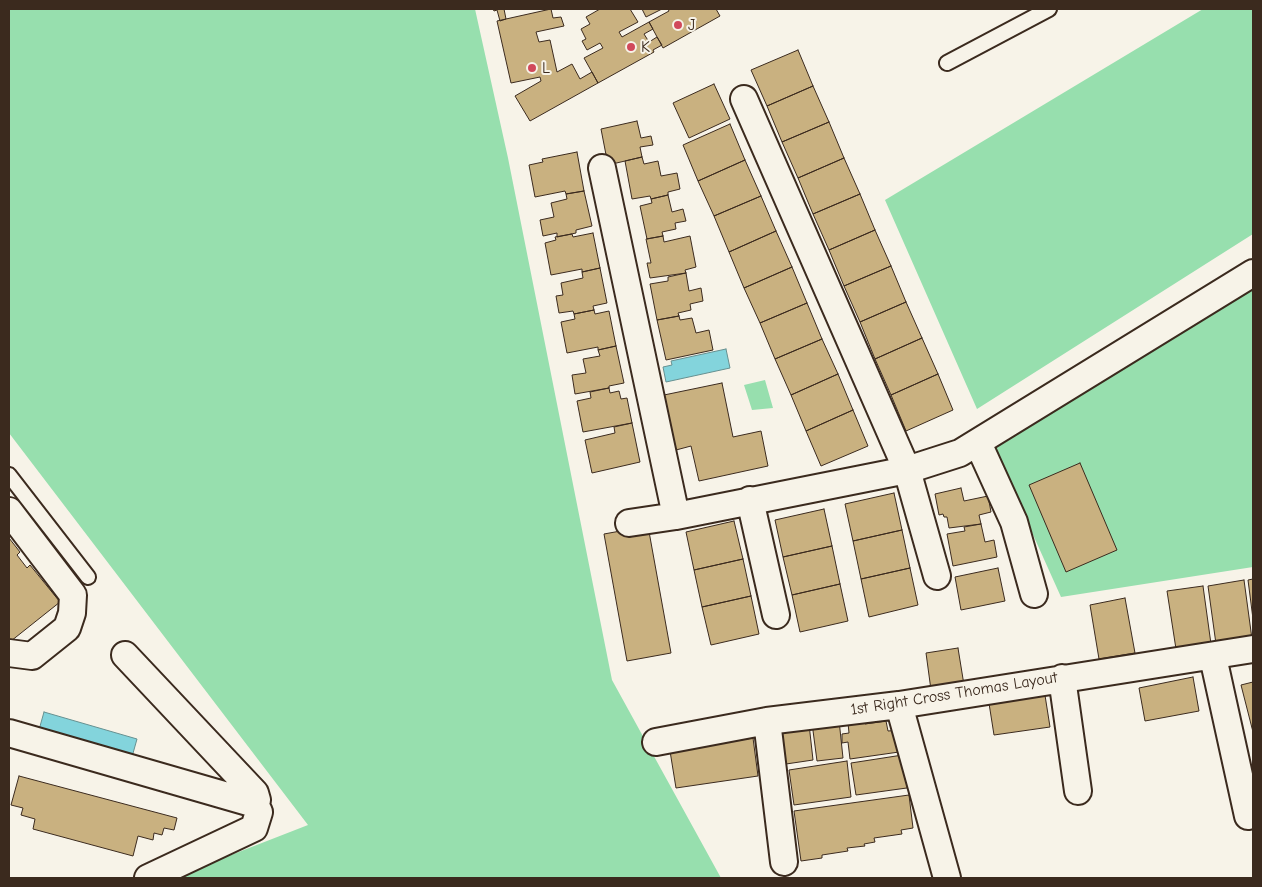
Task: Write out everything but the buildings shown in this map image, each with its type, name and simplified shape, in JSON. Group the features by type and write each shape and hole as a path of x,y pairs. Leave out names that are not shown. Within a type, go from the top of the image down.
{"street":[{"path":"744,100 907,470 938,576"},
{"path":"602,168 676,516"},
{"path":"629,522 676,516 907,470 960,453 1253,273"},
{"path":"978,443 1014,522 1034,594"},
{"path":"750,500 776,615"},
{"path":"9,511 73,595 72,613 67,628 32,656 9,653"},
{"name":"1st Right Cross Thomas Layout","path":"656,742 767,721 899,705 1253,649"},
{"path":"125,654 255,793 257,800 255,804"},
{"path":"1212,656 1248,816"},
{"path":"1062,678 1078,791"},
{"path":"899,705 947,878"},
{"path":"767,721 784,862"},
{"path":"9,733 255,804 258,807 259,812 254,828 148,878"}],"lane":[{"path":"947,63 1049,9"},
{"path":"9,476 88,578"}],"green space":[{"path":"9,9 475,9 508,158 612,680 721,878 172,878 308,825 9,433"},
{"path":"1203,9 1253,9 1253,234 977,409 885,200"},
{"path":"1253,282 1253,567 1061,597 990,439"},
{"path":"765,380 773,408 752,410 744,385"}],"water":[{"path":"726,349 730,368 666,382 663,367 672,365 671,361"},
{"path":"44,712 137,739 130,764 37,737"}],"place":[{"name":"J","path":"678,25"},
{"name":"K","path":"631,47"},
{"name":"L","path":"532,68"}]}
